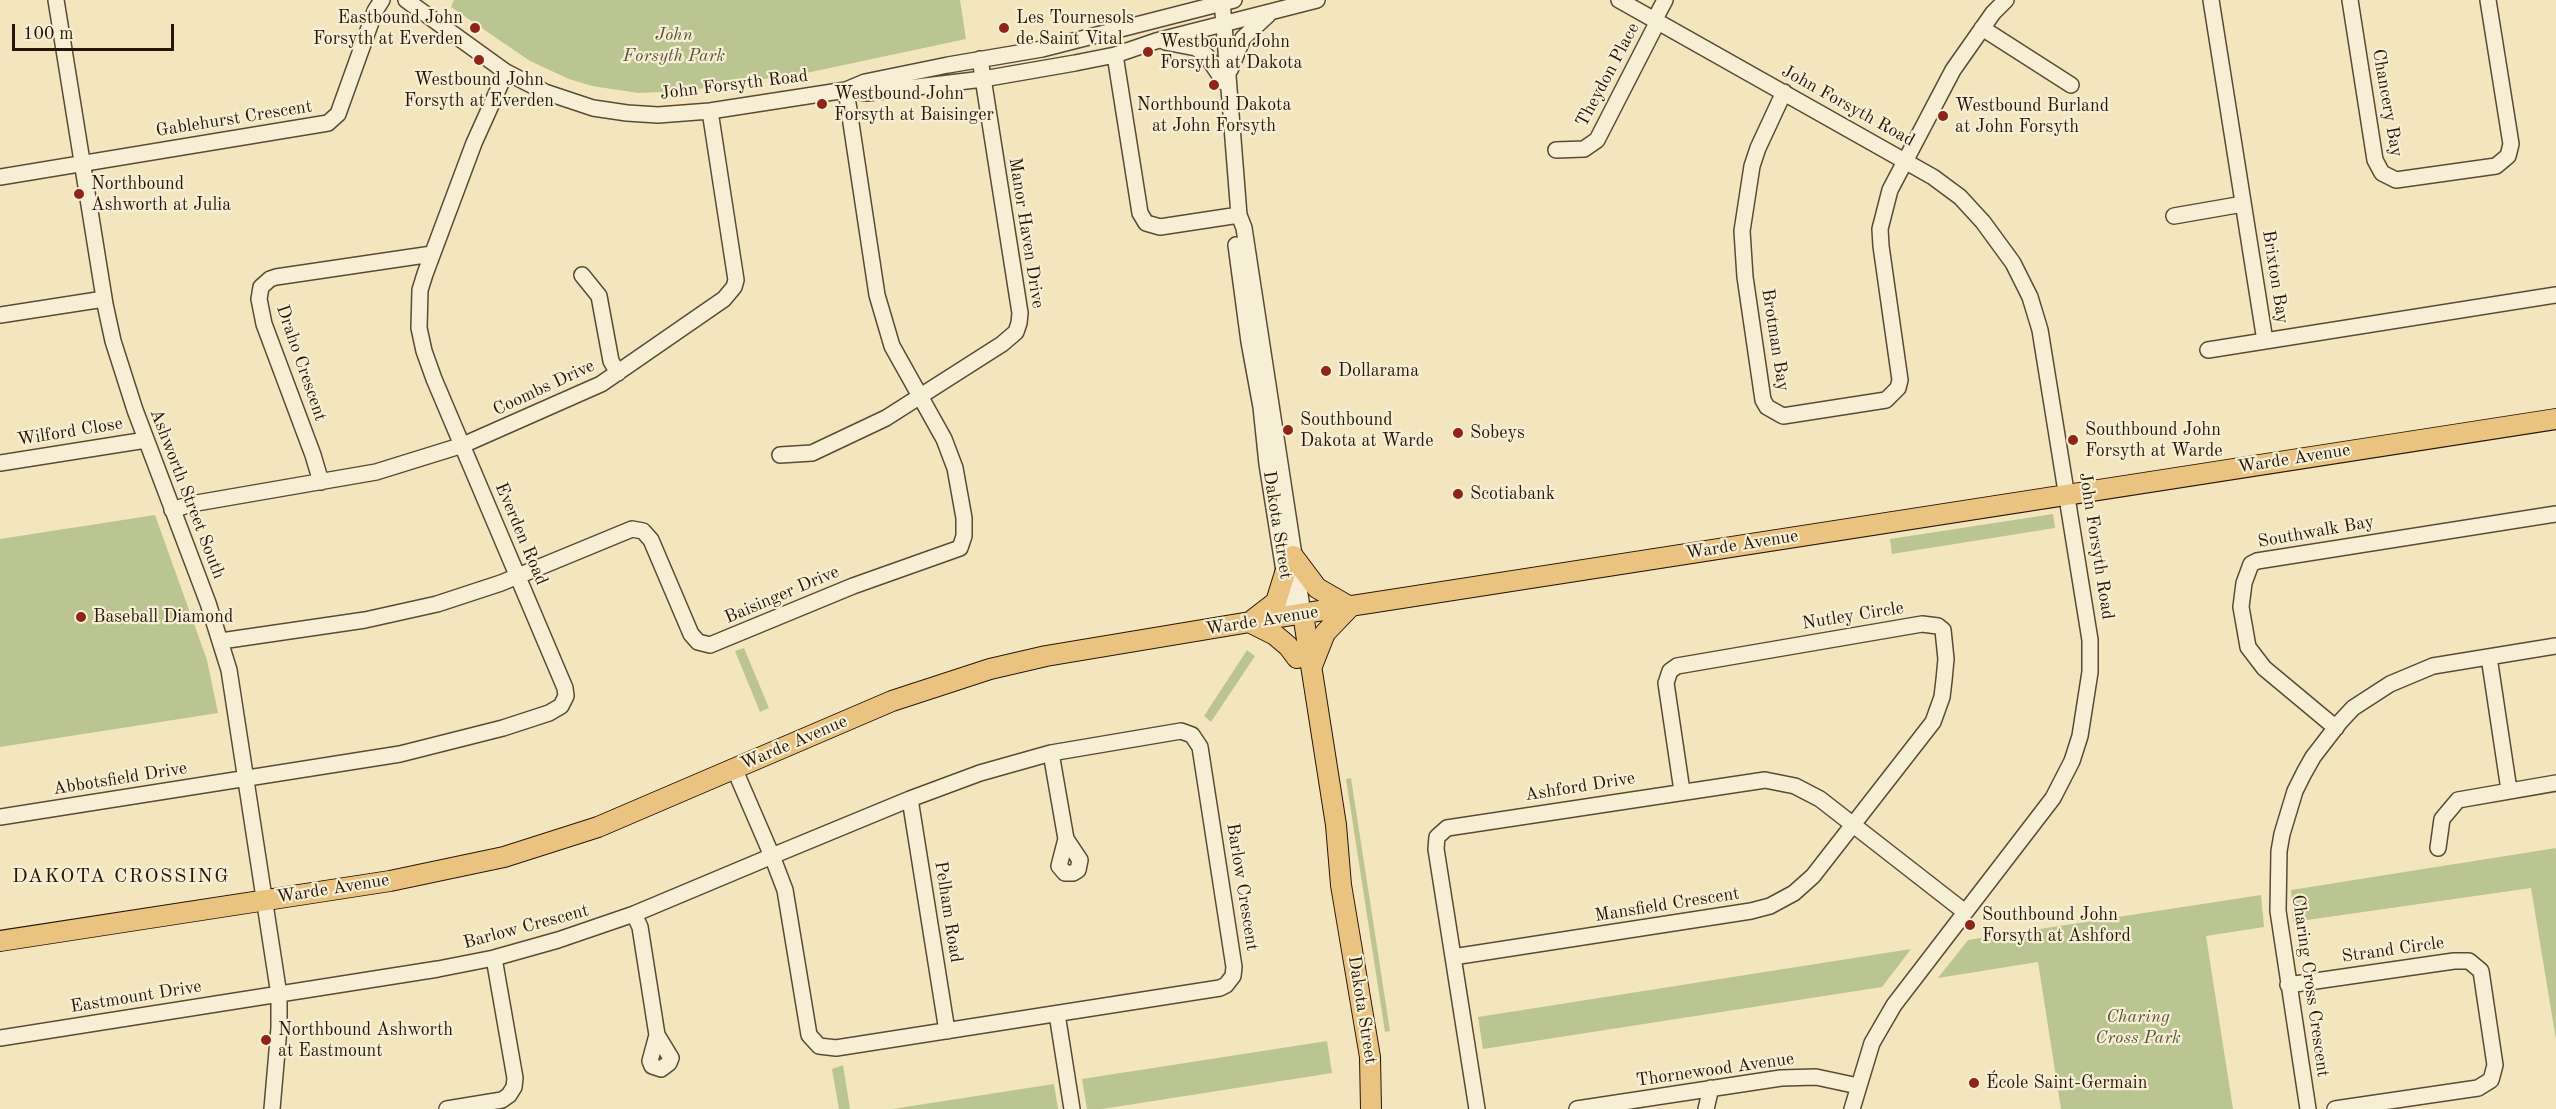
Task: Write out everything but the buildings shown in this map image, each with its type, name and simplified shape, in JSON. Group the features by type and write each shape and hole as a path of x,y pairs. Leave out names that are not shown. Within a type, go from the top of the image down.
{"main road":[{"name":"Warde Avenue","path":"0,941 411,877 504,857 598,827 892,701 990,669 1108,645 1297,614 2556,419"},
{"path":"1289,565 1317,588 1350,607 1325,633 1304,663 1275,635 1249,622 1276,602 1289,565"},
{"name":"Dakota Street","path":"1297,614 1314,764 1340,869 1372,1080 1380,1109"},
{"name":"Dakota Street","path":"1371,1109 1372,1080"}],"street":[{"name":"Ashworth Street South","path":"56,0 104,299 121,370 208,603 229,670 279,995 279,1028 272,1109"},
{"name":"Gablehurst Crescent","path":"0,177 328,123 338,114 375,11 382,0"},
{"name":"John Forsyth Road","path":"406,0 506,72 545,92 592,108 658,115 710,111 846,90 865,82 1042,49 1226,1"},
{"path":"1167,17 1192,0"},
{"name":"John Forsyth Road","path":"846,90 867,93 983,79 1115,55 1156,41 1317,0"},
{"name":"John Forsyth Road","path":"1618,0 1934,177 1960,197 1983,222 2023,280 2040,330 2090,640 2088,690 2080,736 2072,761 2053,798 1894,1005 1872,1043 1852,1109"},
{"name":"Theydon Place","path":"1556,150 1584,148 1597,140 1665,0"},
{"path":"1904,160 1953,70 1982,28 2006,0"},
{"name":"Brixton Bay","path":"2211,0 2265,340 2556,295"},
{"name":"Chancery Bay","path":"2350,0 2375,160 2382,173 2396,180 2496,166 2508,156 2511,144 2488,0"},
{"name":"Dakota Street","path":"1226,1 1223,24 1239,215 1235,231 1238,266 1297,614"},
{"path":"1227,87 1234,56 1242,38 1273,11"},
{"path":"1982,28 2071,85"},
{"path":"1156,41 1196,48 1215,66 1227,87"},
{"path":"1115,55 1140,213 1146,223 1160,227 1239,215"},
{"name":"Manor Haven Drive","path":"780,455 812,453 868,428 920,398 1007,341 1016,332 1020,322 980,59"},
{"name":"Everden Road","path":"246,779 432,748 503,728 555,710 564,700 565,688 426,359 419,328 420,290 432,254 474,143 506,72"},
{"name":"Baisinger Drive","path":"220,641 395,614 437,604 518,576 626,531 638,529 651,540 690,634 698,642 710,645 853,586 956,551 962,545 964,536 959,485 944,439 892,346 877,295 846,90"},
{"name":"Brotman Bay","path":"1784,92 1752,166 1742,231 1745,278 1763,400 1773,412 1783,416 1873,403 1886,400 1898,388 1900,380 1882,263 1880,229 1890,190 1904,160"},
{"name":"Coombs Drive","path":"172,510 191,504 394,468 463,446 585,393 618,373 724,299 734,287 736,280 710,111"},
{"path":"2174,216 2243,204"},
{"name":"Draho Crescent","path":"321,482 264,324 259,299 261,287 276,277 432,254"},
{"path":"582,275 599,296 611,361 618,373"},
{"path":"0,315 104,299"},
{"path":"2208,351 2265,340"},
{"name":"Wilford Close","path":"0,463 146,440"},
{"name":"Southwalk Bay","path":"2336,728 2264,668 2248,647 2241,607 2244,583 2251,564 2257,561 2556,514"},
{"name":"Nutley Circle","path":"1682,791 1666,683 1670,671 1677,666 1922,624 1938,626 1945,637 1946,659 1942,697 1933,722 1853,825"},
{"name":"Charing Cross Crescent","path":"2308,1109 2278,914 2281,843 2295,791 2313,757 2353,708 2397,680 2433,666 2556,646"},
{"path":"2489,657 2509,790"},
{"name":"Barlow Crescent","path":"279,995 494,958 558,940 634,914 772,856 910,799 980,773 1051,753 1178,731 1187,732 1196,739 1200,747 1234,967 1231,979 1220,988 831,1049 819,1047 809,1035 789,905 772,856 734,768"},
{"path":"1051,753 1066,838"},
{"name":"Abbotsfield Drive","path":"0,817 246,779"},
{"name":"Ashford Drive","path":"1477,1109 1436,849 1437,837 1441,832 1454,827 1748,781 1765,780 1785,783 1820,799 1965,912"},
{"path":"2439,848 2442,819 2451,806 2468,797 2556,783"},
{"name":"Pelham Road","path":"910,799 947,1031"},
{"name":"Mansfield Crescent","path":"1453,957 1761,909 1786,899 1806,883 1853,825"},
{"path":"634,914 640,927 657,1035"},
{"path":"447,1109 501,1100 509,1095 514,1087 515,1078 494,958"},
{"name":"Strand Circle","path":"2288,985 2454,961 2469,962 2481,972 2494,1065 2491,1080 2478,1088 2335,1109"},
{"name":"Eastmount Drive","path":"0,1038 279,995"},
{"path":"1057,1014 1072,1109"},
{"name":"Thornewood Avenue","path":"1577,1109 1799,1077 1836,1080 1858,1086"},
{"path":"1706,1109 1711,1089"}],"green space":[{"name":"John Forsyth Park","path":"454,0 960,0 966,39 811,72 685,91 638,93 592,86 569,79 530,61 451,7"},
{"path":"2053,514 2055,528 1892,554 1890,539"},
{"path":"155,515 207,660 218,713 0,747 0,539"},
{"path":"744,648 769,708 760,712 735,651"},
{"path":"1247,650 1255,656 1211,722 1204,716"},
{"path":"1351,778 1390,1031 1385,1032 1346,779"},
{"path":"2556,848 2556,1040 2531,888 2293,922 2291,890"},
{"name":"Charing Cross Park","path":"2261,895 2264,927 2206,936 2233,1109 2061,1109 2038,962 1938,978 1968,940"},
{"path":"1911,949 1882,987 1483,1049 1478,1017"},
{"path":"1327,1041 1332,1073 1102,1109 1087,1109 1082,1079"},
{"path":"843,1065 850,1109 839,1109 832,1069"},
{"path":"1054,1084 1058,1109 892,1109"}],"place":[{"name":"Eastbound John Forsyth at Everden","path":"475,28"},
{"name":"Les Tournesols de Saint Vital","path":"1004,28"},
{"name":"Westbound John Forsyth at Dakota","path":"1148,52"},
{"name":"Westbound John Forsyth at Everden","path":"479,60"},
{"name":"Northbound Dakota at John Forsyth","path":"1214,85"},
{"name":"Westbound John Forsyth at Baisinger","path":"822,104"},
{"name":"Westbound Burland at John Forsyth","path":"1943,116"},
{"name":"Northbound Ashworth at Julia","path":"79,194"},
{"name":"Dollarama","path":"1326,371"},
{"name":"Southbound Dakota at Warde","path":"1288,430"},
{"name":"Sobeys","path":"1458,433"},
{"name":"Southbound John Forsyth at Warde","path":"2073,440"},
{"name":"Scotiabank","path":"1458,494"},
{"name":"Baseball Diamond","path":"81,617"},
{"name":"Southbound John Forsyth at Ashford","path":"1970,925"},
{"name":"Northbound Ashworth at Eastmount","path":"266,1040"},
{"name":"École Saint-Germain","path":"1974,1083"}],"district":[{"name":"DAKOTA CROSSING","path":"121,877"}]}
